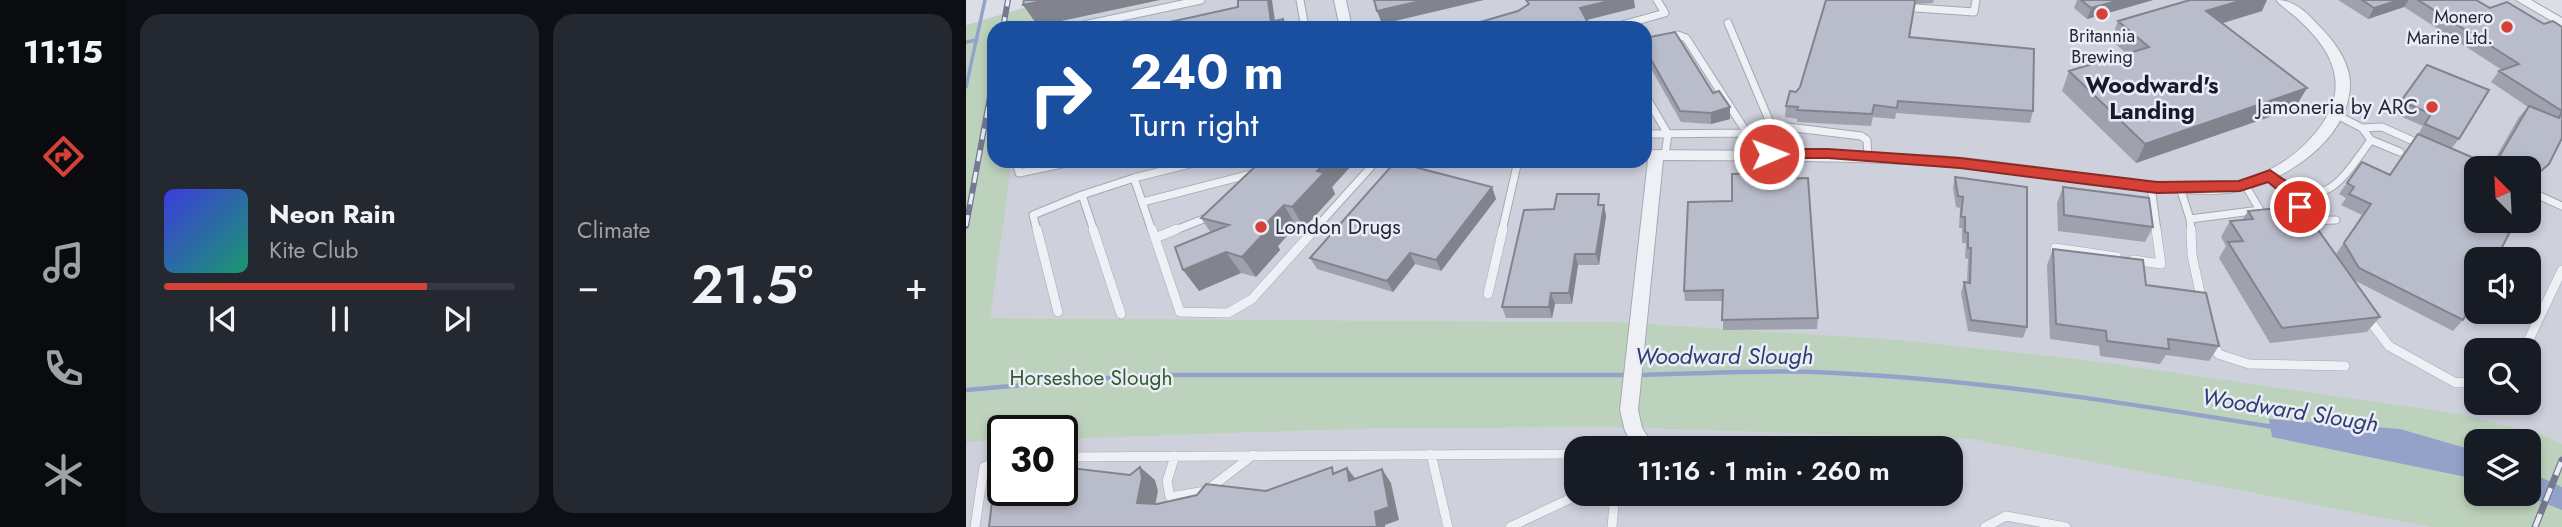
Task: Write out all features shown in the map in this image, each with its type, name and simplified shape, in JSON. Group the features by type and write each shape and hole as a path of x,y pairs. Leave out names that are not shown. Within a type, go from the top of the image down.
{"street":[{"path":"1340,0 1344,21"},
{"path":"1636,436 1629,410 1630,392 1655,155 1868,156 1986,165 2151,187 2245,185 2300,159 2314,147 2335,114 2343,93 2341,70 2334,54 2311,25 2282,0"},
{"path":"2522,0 2562,23"}],"lane":[{"path":"1103,21 1201,0"},
{"path":"1300,0 1304,21"},
{"path":"1636,21 1665,13 1657,0"},
{"path":"1916,8 1974,12 1976,0"},
{"path":"1728,23 1771,125 1769,154"},
{"path":"1656,41 1678,35 1686,38 1747,133 1744,154"},
{"path":"1652,107 1668,134"},
{"path":"2335,114 2362,128 2371,140 2400,152"},
{"path":"1771,125 1861,136 1867,141 1868,156"},
{"path":"2362,128 2382,127 2429,148"},
{"path":"1652,134 1747,133"},
{"path":"1655,155 1668,134"},
{"path":"2291,192 2324,193 2338,183 2371,140"},
{"path":"1018,168 1019,173 1043,168"},
{"path":"1058,312 1033,215 1082,195 1174,168"},
{"path":"1134,178 1180,312 1228,313 1252,299 1370,168"},
{"path":"1488,294 1516,168"},
{"path":"1143,202 1264,170 1245,189"},
{"path":"2270,175 2291,192 2316,233"},
{"path":"2190,219 2260,211 2245,185"},
{"path":"2055,248 2161,264 2151,187"},
{"path":"2180,188 2190,219 2192,255 2203,307"},
{"path":"1082,195 1121,314"},
{"path":"2541,196 2562,205"},
{"path":"1155,238 1219,212"},
{"path":"2308,221 2336,220"},
{"path":"2530,338 2562,270"},
{"path":"2364,312 2389,346 2456,383 2464,382"},
{"path":"2211,331 2218,355 2249,364 2345,366"},
{"path":"1431,454 1448,527"},
{"path":"1078,457 1564,454"},
{"path":"1175,456 1167,481 1170,497 1190,498 1213,488 1253,456"},
{"path":"975,527 984,467 987,466"},
{"path":"1510,527 1564,502"},
{"path":"1612,527 1614,506"},
{"path":"1986,527 2007,516 2066,527"}],"shaded area":[{"path":"1036,0 2516,0 2562,27 2562,444 2541,435 2541,429 2507,429 2078,359 1902,340 1619,322 989,318 1011,168 1652,168 1652,21 1033,21"},
{"path":"1604,427 1878,436 1564,436 1564,506 1963,506 1963,439 1970,439 2430,527 966,527 966,442 987,441 987,506 1078,506 1078,438 1354,429"}],"green space":[{"name":"Horseshoe Slough","path":"1036,4 1033,21 987,21 987,168 1011,168 990,318 1619,322 1902,340 2078,359 2459,414 2520,429 2464,429 2464,506 2541,506 2541,434 2544,435 2562,444 2562,527 2430,527 1963,439 1963,436 1878,436 1604,427 1354,429 1078,438 1078,415 987,415 987,441 966,442 966,25"}],"water":[{"name":"Woodward Slough","path":"2269,419 2400,429 2464,448 2464,477 2272,437"},
{"path":"2541,477 2562,487 2562,510 2541,502"}],"building":[{"path":"1024,0 1047,0 1023,5"},
{"path":"1238,0 1268,0 1271,21 1175,21 1238,7"},
{"path":"1374,0 1425,0 1377,11"},
{"path":"1526,0 1613,0 1580,8 1587,21 1484,21 1518,11 1529,4"},
{"path":"1826,0 1914,0 1909,37 2034,49 2033,111 1898,101 1897,108 1874,105 1872,114 1797,110 1798,107 1786,106 1790,91 1796,92 1800,87"},
{"path":"2081,0 2120,0 2091,8"},
{"path":"2190,0 2243,0 2206,11 2307,88 2145,144 2069,71 2149,47 2118,21"},
{"path":"2362,0 2399,0 2374,8"},
{"path":"2418,0 2476,0 2490,8 2507,2 2544,24 2553,21 2562,27 2562,111 2499,71 2519,64"},
{"path":"1675,32 1713,93 1719,91 1730,107 1711,113 1680,111 1652,61 1652,37"},
{"path":"2427,65 2489,90 2459,139 2425,124 2431,114 2401,101"},
{"path":"2529,106 2559,118 2562,111 2562,138 2549,164 2541,171 2541,156 2500,156"},
{"path":"2418,134 2469,156 2464,156 2464,233 2509,233 2502,247 2464,247 2463,320 2359,268 2344,243 2371,204 2349,194 2354,187 2347,183 2362,162 2390,175"},
{"path":"1254,168 1320,168 1317,171 1324,173 1292,207 1284,205 1262,228 1267,230 1242,257 1226,252 1183,270 1175,247 1229,225 1201,218"},
{"path":"1390,168 1418,168 1492,187 1436,260 1410,253 1387,281 1310,258"},
{"path":"1775,173 1775,179 1808,178 1818,318 1722,320 1723,290 1684,291 1688,202 1732,201 1732,174"},
{"path":"1955,177 2027,187 2027,327 1971,320 1964,282 1970,283 1971,248 1968,248 1965,217 1961,217 1963,197 1958,196"},
{"path":"2063,187 2149,198 2153,227 2064,215"},
{"path":"1557,194 1599,194 1598,205 1604,205 1596,254 1575,254 1569,293 1551,293 1549,307 1502,307 1524,210 1554,209"},
{"path":"2278,208 2281,212 2304,210 2380,317 2282,328 2228,242 2243,241 2230,221 2253,219 2248,211"},
{"path":"2053,249 2143,260 2146,285 2206,293 2219,346 2168,339 2169,349 2107,341 2106,331 2056,324"},
{"path":"1140,467 1142,478 1137,503 1157,504 1197,495 1206,484 1266,491 1332,467 1333,474 1347,468 1349,481 1382,469 1389,507 1375,512 1377,527 989,527 991,506 1078,506 1078,469 1130,475"}],"waterway":[{"path":"976,40 985,0"},
{"path":"966,42 976,40"},
{"path":"966,87 976,40"},
{"name":"Woodward Slough","path":"1638,375 1748,372 1872,375 1987,385 2273,427"},
{"name":"Woodward Slough","path":"966,390 1143,375 1629,375"}],"railway":[{"path":"1004,21 1008,0"},
{"path":"966,226 987,113"},
{"path":"2535,527 2562,460"}],"place":[{"name":"Britannia Brewing","path":"2102,14"},
{"name":"Monero Marine Ltd.","path":"2507,27"},
{"name":"Jamoneria by ARC","path":"2432,107"},
{"name":"London Drugs","path":"1261,227"}],"district":[{"name":"Woodward's Landing","path":"2152,98"}],"route":[{"path":"1769,154 1828,153 1986,165 2157,187 2240,186 2270,175 2291,192 2300,207"}]}
